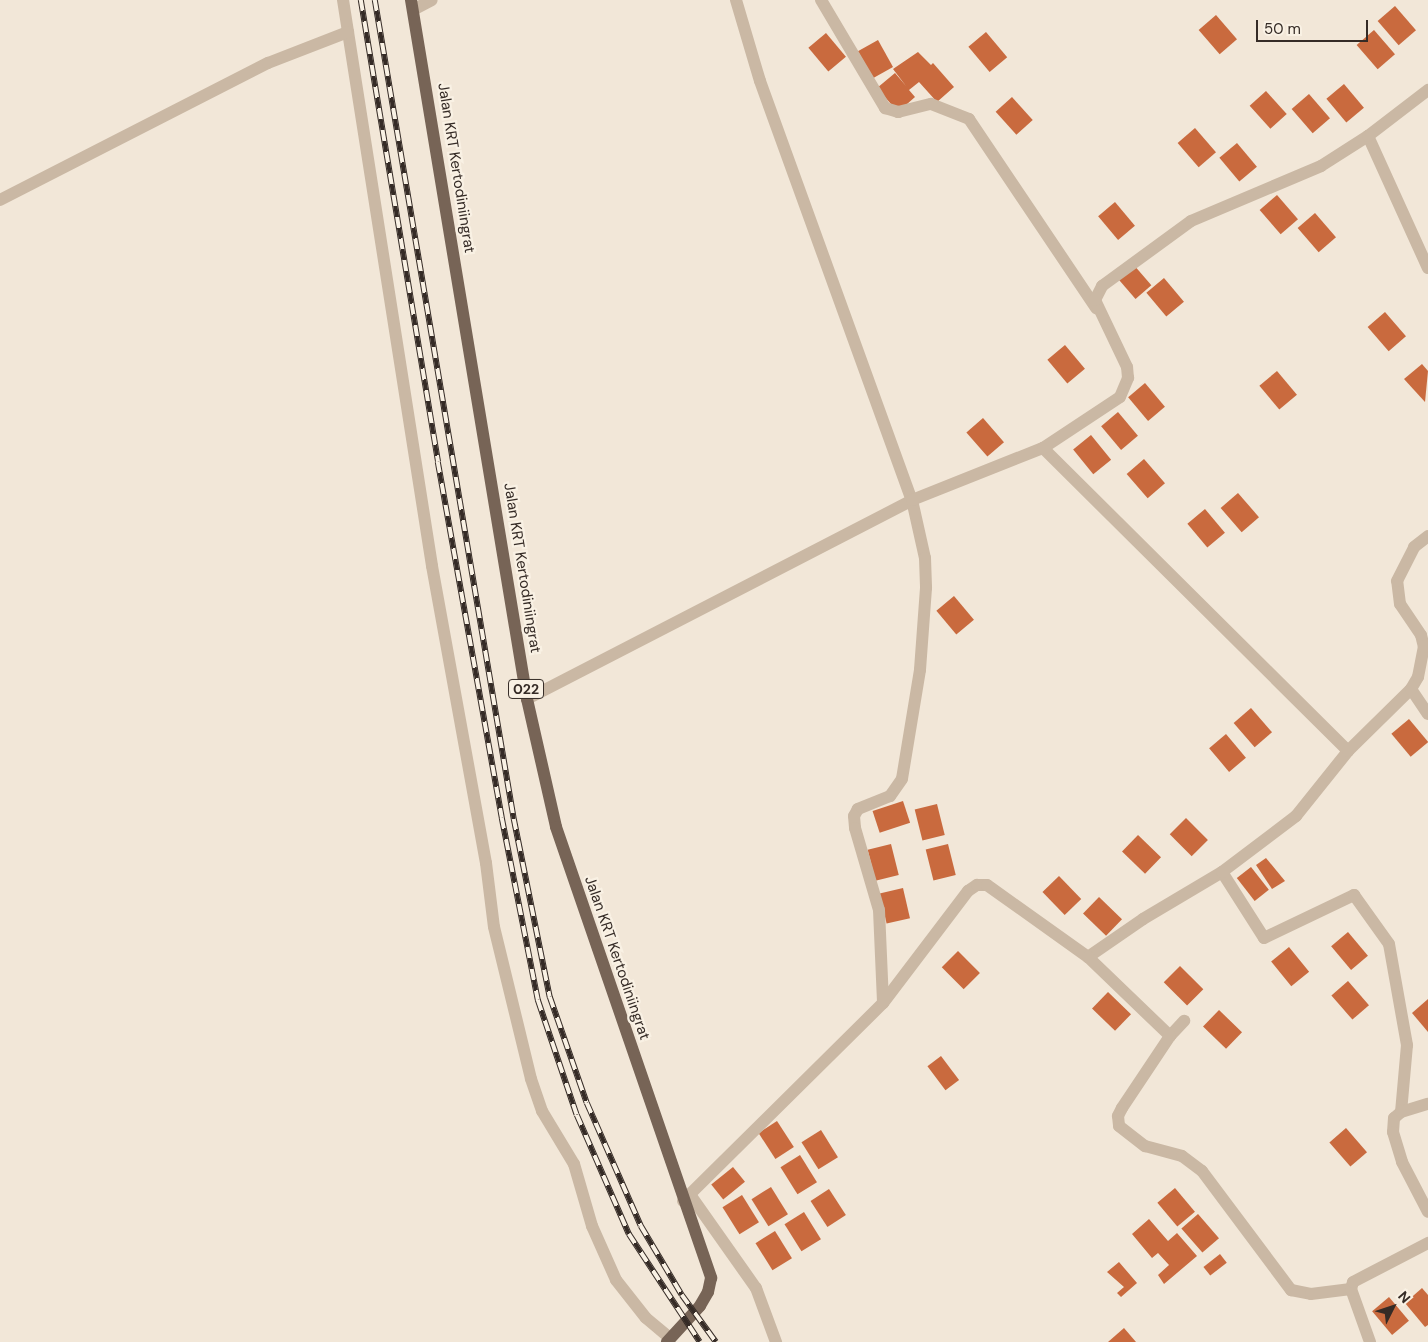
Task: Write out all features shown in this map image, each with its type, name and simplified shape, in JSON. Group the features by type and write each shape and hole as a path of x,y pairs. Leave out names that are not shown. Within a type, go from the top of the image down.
{"main road":[{"name":"Jalan KRT Kertodiniingrat","path":"412,5 527,699 556,827 687,1198 711,1278 708,1292 700,1306 669,1340"}],"street":[{"path":"342,0 432,566 486,863 494,927 531,1079 542,1111 574,1164 592,1226 616,1280 646,1318 669,1340"},
{"path":"412,5 432,0"},
{"path":"736,0 760,81 912,500 923,542 927,574 920,670 902,779 895,791 858,809 854,816 855,828 879,910 883,1003"},
{"path":"527,699 912,500 1043,448 1120,397 1125,387 1128,378 1124,357 1099,313 969,118 931,104 898,112 885,108 821,0"},
{"path":"0,200 268,63 348,32"},
{"path":"1099,313 1095,300 1102,286 1192,221 1321,166 1368,136 1428,90"},
{"path":"1368,136 1428,268"},
{"path":"1043,448 1348,751"},
{"path":"1088,957 1143,919 1222,872 1296,816 1348,751 1411,689 1418,677 1424,647 1421,635 1400,604 1396,581 1414,548 1428,536"},
{"path":"1411,689 1428,714"},
{"path":"1222,872 1264,938 1354,895 1389,944 1407,1045 1401,1112 1393,1123 1396,1150 1428,1212"},
{"path":"776,1342 756,1288 687,1198 883,1003 958,902 977,885 987,885 998,892 1088,957 1170,1036"},
{"path":"1184,1020 1170,1036 1122,1108 1118,1116 1119,1126 1145,1146 1182,1156 1202,1171 1290,1290 1311,1294 1351,1289"},
{"path":"1401,1112 1428,1104"},
{"path":"1351,1289 1357,1279 1428,1243"},
{"path":"1351,1289 1370,1342"}],"building":[{"path":"1395,6 1416,30 1399,45 1378,21"},
{"path":"1216,15 1237,39 1220,54 1199,30"},
{"path":"1374,30 1395,54 1378,69 1357,45"},
{"path":"986,32 1007,57 990,72 968,47"},
{"path":"826,33 846,57 828,72 808,48"},
{"path":"878,40 893,67 873,78 858,51"},
{"path":"918,52 931,65 933,63 954,87 937,102 919,82 909,90 915,97 898,112 877,88 895,73 906,86 893,69"},
{"path":"1344,84 1364,108 1346,123 1326,99"},
{"path":"1266,91 1287,114 1270,129 1250,106"},
{"path":"1309,94 1330,118 1313,133 1292,109"},
{"path":"1012,97 1033,120 1016,135 996,112"},
{"path":"1195,128 1216,152 1199,167 1178,143"},
{"path":"1237,143 1257,167 1239,182 1219,158"},
{"path":"1277,195 1298,219 1281,234 1260,210"},
{"path":"1115,202 1135,226 1118,240 1098,216"},
{"path":"1315,213 1336,237 1319,252 1298,228"},
{"path":"1133,264 1151,285 1136,299 1117,278"},
{"path":"1164,278 1184,302 1166,317 1146,293"},
{"path":"1385,312 1406,336 1389,351 1368,327"},
{"path":"1065,345 1085,369 1067,384 1047,360"},
{"path":"1422,364 1428,371 1425,402 1404,379"},
{"path":"1277,371 1297,395 1279,410 1259,386"},
{"path":"1145,383 1165,407 1148,421 1128,397"},
{"path":"1118,412 1138,436 1121,450 1101,426"},
{"path":"983,418 1004,442 987,457 966,432"},
{"path":"1091,435 1111,460 1093,474 1073,449"},
{"path":"1144,459 1165,483 1148,498 1127,474"},
{"path":"1238,493 1259,517 1242,532 1221,508"},
{"path":"1205,509 1225,533 1207,548 1187,524"},
{"path":"954,596 974,620 956,635 936,611"},
{"path":"1251,708 1272,732 1255,747 1234,723"},
{"path":"1409,719 1428,742 1411,757 1391,734"},
{"path":"1226,734 1246,758 1229,772 1209,748"},
{"path":"903,801 910,823 880,833 873,811"},
{"path":"937,804 945,835 922,841 915,810"},
{"path":"1186,818 1208,840 1192,856 1170,834"},
{"path":"1138,835 1161,857 1145,874 1122,852"},
{"path":"891,844 899,875 875,881 868,850"},
{"path":"948,844 956,875 933,881 926,850"},
{"path":"1266,858 1285,881 1272,889 1256,865"},
{"path":"1251,867 1269,890 1255,901 1237,878"},
{"path":"1059,876 1081,899 1065,915 1042,892"},
{"path":"903,888 910,918 887,924 880,893"},
{"path":"1099,897 1122,919 1106,936 1083,914"},
{"path":"1348,932 1368,956 1351,970 1331,946"},
{"path":"1289,947 1309,972 1291,986 1271,961"},
{"path":"958,951 980,973 964,989 942,967"},
{"path":"1180,966 1203,989 1187,1006 1164,982"},
{"path":"1348,981 1369,1005 1352,1020 1331,995"},
{"path":"1108,992 1131,1014 1115,1031 1092,1009"},
{"path":"1428,999 1428,1032 1412,1013"},
{"path":"1219,1010 1242,1032 1226,1049 1203,1027"},
{"path":"941,1056 959,1080 945,1090 927,1066"},
{"path":"777,1121 794,1147 775,1159 759,1133"},
{"path":"1346,1128 1367,1152 1350,1167 1329,1142"},
{"path":"821,1130 838,1157 818,1169 801,1142"},
{"path":"800,1155 817,1182 797,1194 780,1167"},
{"path":"733,1167 745,1182 723,1199 711,1185"},
{"path":"771,1187 788,1214 768,1226 751,1199"},
{"path":"1175,1188 1195,1212 1177,1227 1157,1203"},
{"path":"829,1189 846,1215 827,1227 811,1201"},
{"path":"742,1195 759,1222 739,1234 722,1207"},
{"path":"804,1212 821,1239 801,1251 784,1224"},
{"path":"1198,1214 1219,1238 1202,1253 1181,1228"},
{"path":"1149,1219 1168,1241 1177,1233 1197,1256 1164,1284 1158,1275 1169,1265 1158,1253 1152,1258 1132,1234"},
{"path":"775,1231 792,1258 772,1270 755,1243"},
{"path":"1220,1254 1227,1263 1210,1276 1203,1267"},
{"path":"1119,1262 1137,1283 1121,1297 1117,1293 1124,1287 1107,1272"},
{"path":"1422,1288 1428,1295 1428,1325 1425,1327 1405,1303"},
{"path":"1389,1297 1409,1321 1392,1335 1372,1311"},
{"path":"1124,1328 1136,1342 1108,1342"}],"railway":[{"path":"361,0 438,462 502,818 538,1000 577,1115 629,1234 700,1342"},
{"path":"375,0 514,819 550,997 587,1103 641,1226 682,1295 716,1342"}]}
